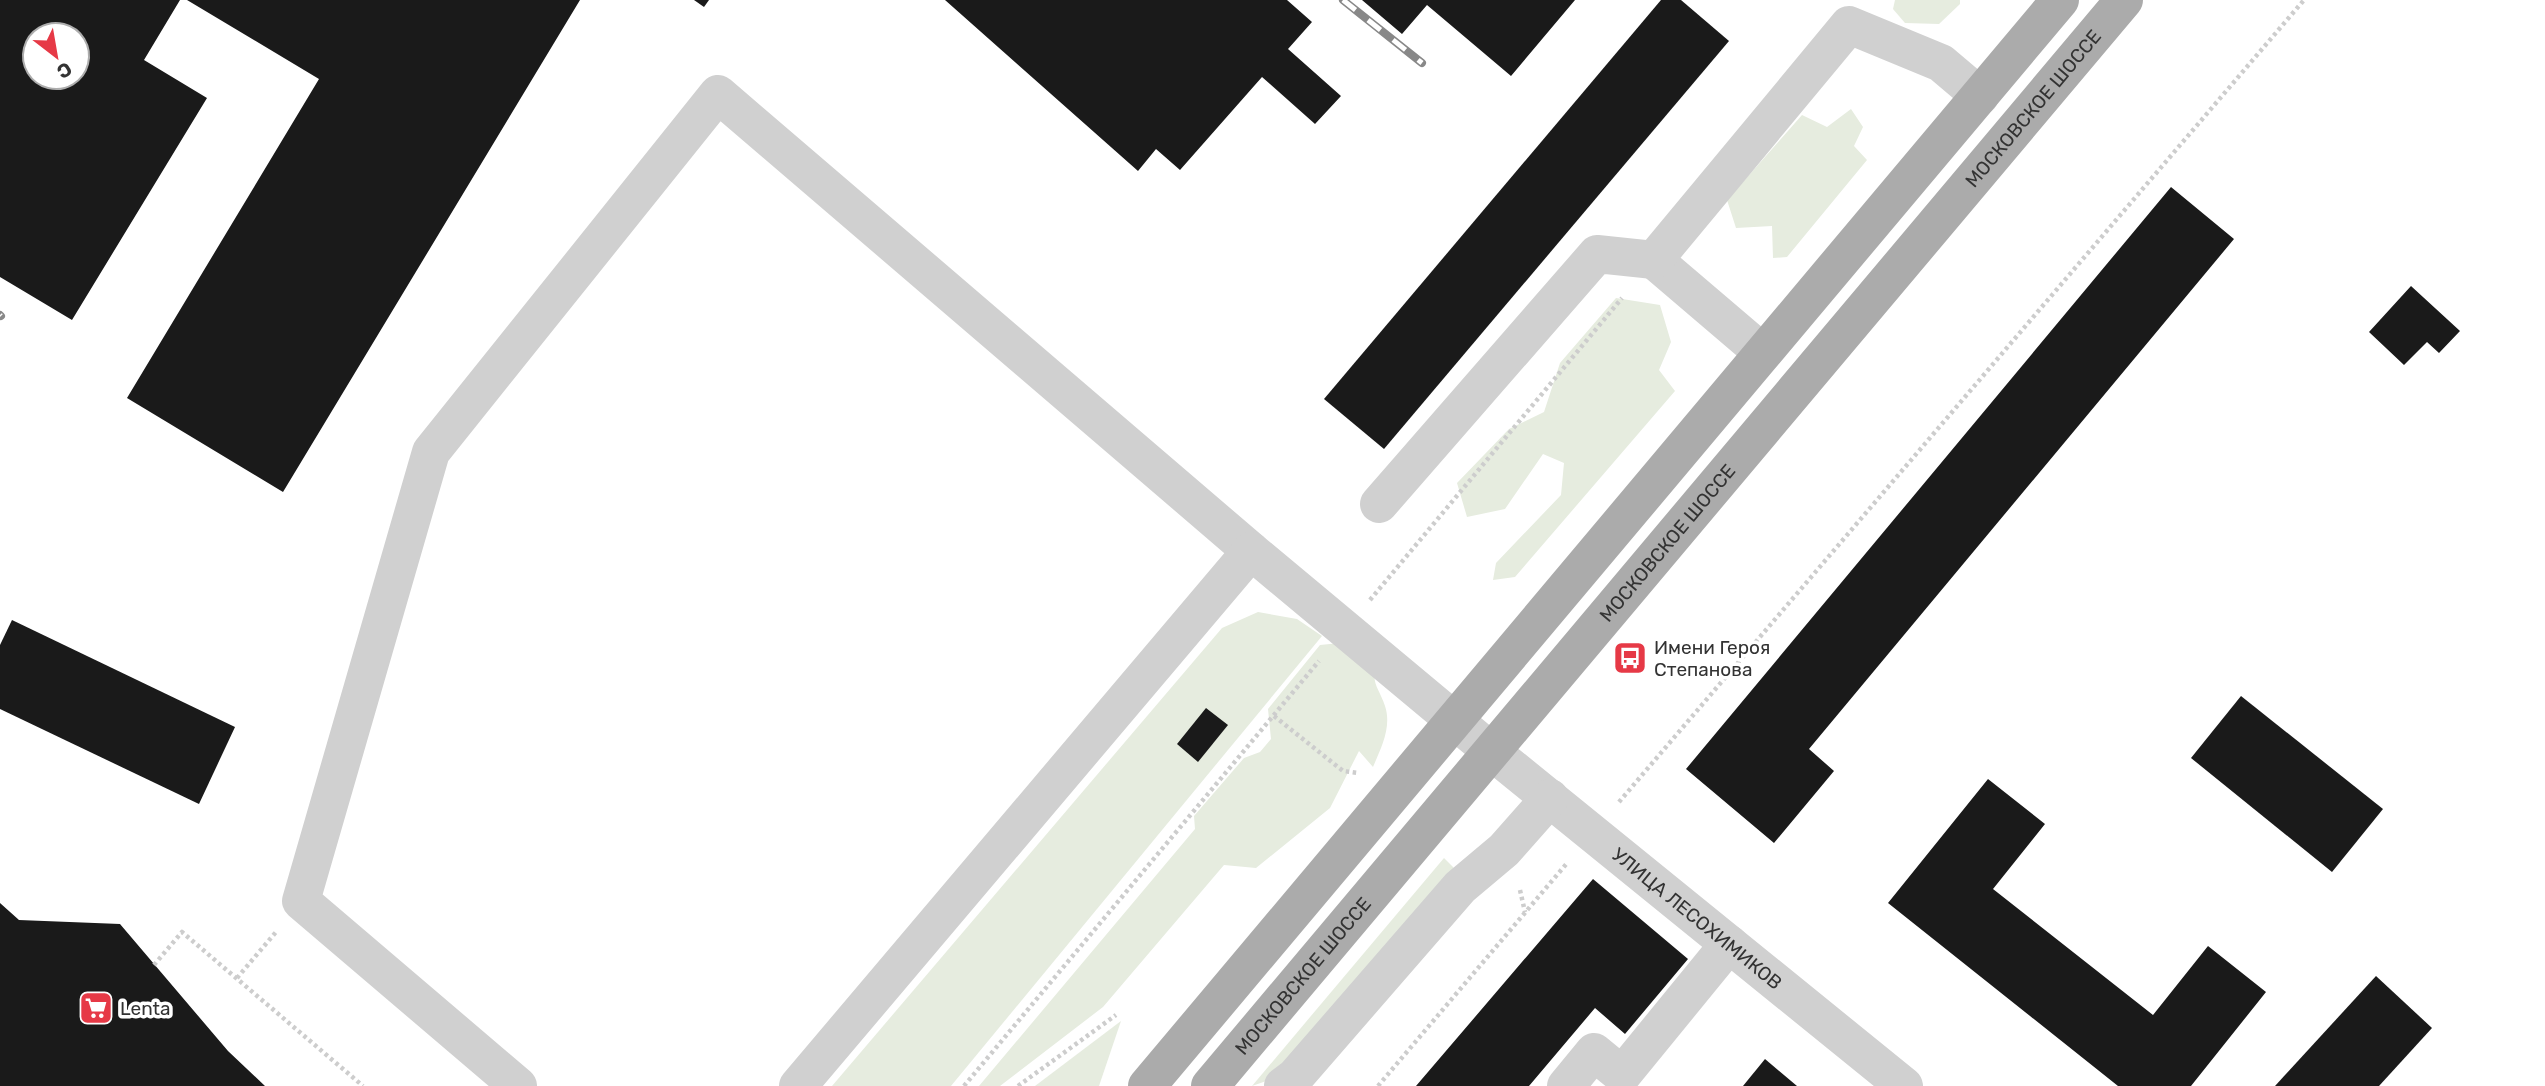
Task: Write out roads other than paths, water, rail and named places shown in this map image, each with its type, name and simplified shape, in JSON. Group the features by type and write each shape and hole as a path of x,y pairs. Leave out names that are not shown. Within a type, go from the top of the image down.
{"main road":[{"path":"1147,1086 2060,0"},
{"name":"МОСКОВСКОЕ ШОССЕ","path":"1210,1086 2124,0"}],"street":[{"path":"1654,260 1849,25 1941,63 1980,96"},
{"name":"УЛИЦА ЛЕСОХИМИКОВ","path":"518,1086 301,901 431,452 718,94 1251,551 1491,751 1904,1086"},
{"path":"1379,504 1597,254 1654,260 1763,353"},
{"path":"798,1086 1251,551"},
{"path":"1283,1086 1295,1077 1460,887 1504,850 1550,798"},
{"path":"1566,1086 1594,1052 1622,1075 1729,944"}],"railway":[{"path":"1343,0 1422,63"}],"place":[{"name":"Имени Героя Степанова","path":"1630,658"},
{"name":"Lenta","path":"96,1008"}]}
